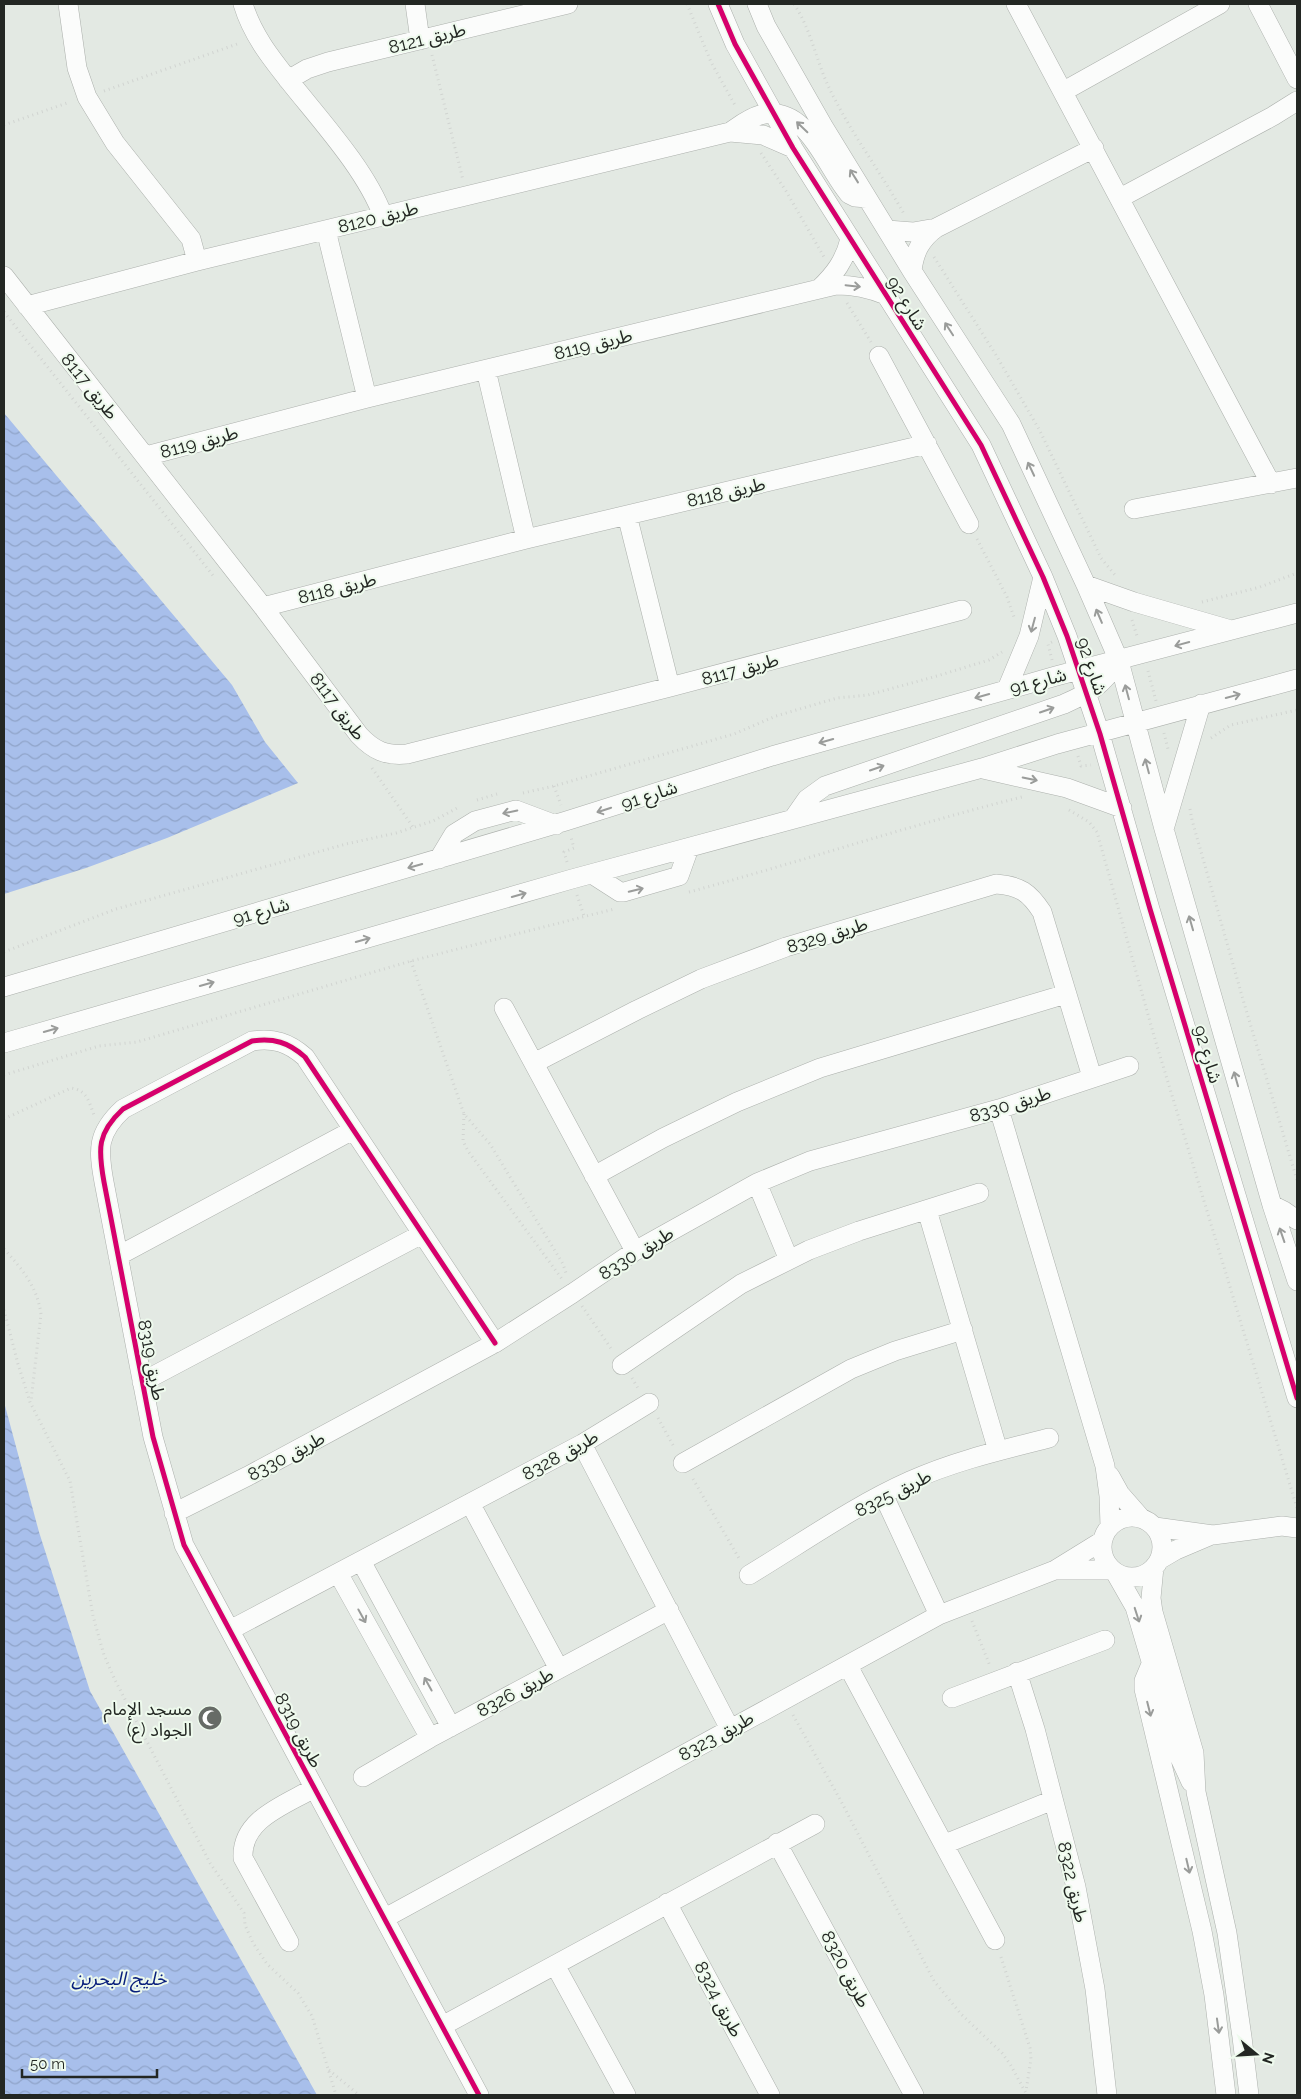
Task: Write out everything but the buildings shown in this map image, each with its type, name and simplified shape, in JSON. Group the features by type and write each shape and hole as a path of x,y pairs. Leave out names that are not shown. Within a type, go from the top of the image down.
{"street":[{"path":"68,4 77,68 87,97 115,143 191,239 197,261"},
{"path":"243,4 247,19 265,52 359,171 376,197 383,216"},
{"path":"415,4 423,39"},
{"name":"طريق 8121","path":"288,80 317,65 568,4"},
{"name":"شارع 92","path":"718,4 735,44 793,148 981,445 1043,577 1088,694 1150,909 1297,1398"},
{"name":"شارع 92","path":"757,4 766,26 813,109 912,271 1011,424 1119,661 1164,829 1272,1205 1297,1281"},
{"path":"1016,4 1064,91 1271,484"},
{"path":"1064,91 1220,4"},
{"path":"1258,4 1297,79"},
{"path":"1120,198 1264,121 1297,101"},
{"path":"774,114 796,121 802,125 849,194 861,199 867,198"},
{"name":"طريق 8120","path":"27,306 197,261 740,129 760,115 774,114"},
{"name":"طريق 8120","path":"740,129 779,140 793,148"},
{"path":"887,230 924,233 1094,148"},
{"path":"326,230 367,398"},
{"path":"912,271 915,254 924,233"},
{"path":"830,283 846,253 850,239"},
{"name":"طريق 8117","path":"4,276 263,607 359,735 370,747 392,755 407,754 962,610"},
{"name":"طريق 8119","path":"146,456 367,398 486,370 830,283 870,288 886,295"},
{"path":"879,356 969,524"},
{"path":"486,370 526,539"},
{"name":"طريق 8118","path":"263,607 526,539 927,444"},
{"path":"1134,509 1297,478"},
{"path":"627,515 670,687"},
{"path":"1007,689 1029,636 1043,577"},
{"path":"1086,585 1134,602 1232,631"},
{"name":"شارع 91","path":"4,987 561,823 772,756 1007,689 1297,613"},
{"path":"793,820 807,799 825,786 1064,704 1088,694 1099,686 1119,661"},
{"path":"4,1044 572,879 982,768 1057,744 1100,734 1201,704 1297,679"},
{"path":"1164,829 1201,704"},
{"path":"982,768 1067,788 1122,808"},
{"path":"439,859 454,834 475,821 516,810 561,823"},
{"path":"592,874 620,892 650,886 679,876 690,848"},
{"name":"طريق 8329","path":"534,1063 636,1010 710,976 786,947 996,884 1022,890 1033,898 1042,912 1092,1078"},
{"path":"594,1176 664,1138 737,1102 820,1068 1066,994"},
{"path":"504,1008 635,1251"},
{"name":"طريق 8319","path":"479,2095 184,1545 153,1437 99,1155 101,1140 110,1122 123,1109 252,1042 268,1039 282,1042 294,1048 305,1057 495,1343"},
{"name":"طريق 8330","path":"174,1513 248,1476 495,1343 635,1251 757,1183 810,1160 999,1109 1129,1066"},
{"path":"999,1109 1105,1466 1109,1496 1102,1554 1135,1607 1179,1756 1196,1792"},
{"path":"118,1256 352,1130"},
{"path":"757,1183 789,1260"},
{"path":"622,1365 741,1284 808,1250 859,1231 979,1194"},
{"path":"1272,1205 1297,1220"},
{"path":"928,1210 998,1451"},
{"path":"142,1382 422,1234"},
{"path":"683,1463 851,1369 896,1350 963,1330"},
{"name":"طريق 8328","path":"230,1630 582,1444 649,1403"},
{"name":"طريق 8325","path":"749,1576 883,1494 941,1468 1049,1438"},
{"path":"582,1444 730,1729"},
{"path":"1105,1466 1120,1494 1148,1522 1161,1543 1151,1598 1153,1612 1194,1753 1196,1792 1227,1933 1242,2037 1248,2095"},
{"path":"883,1494 939,1615"},
{"path":"470,1503 559,1669"},
{"path":"1106,1533 1124,1518 1213,1535"},
{"path":"1113,1571 1122,1576 1139,1576 1176,1550 1213,1535 1292,1523"},
{"name":"طريق 8323","path":"385,1918 939,1615 1055,1570 1106,1533"},
{"path":"361,1561 451,1727"},
{"name":"طريق 8323","path":"1055,1570 1113,1571"},
{"path":"338,1573 430,1738"},
{"name":"طريق 8326","path":"363,1777 430,1738 669,1610"},
{"path":"952,1698 1105,1640"},
{"path":"1152,1662 1146,1675 1144,1688 1202,1931 1214,1994 1226,2095"},
{"path":"848,1666 995,1940"},
{"name":"طريق 8322","path":"1017,1672 1035,1729 1076,1887 1095,1989 1107,2095"},
{"path":"289,1942 242,1858 243,1842 249,1830 258,1820 314,1788"},
{"path":"945,1844 1053,1800"},
{"path":"442,2026 815,1824"},
{"name":"طريق 8320","path":"777,1843 914,2095"},
{"name":"طريق 8324","path":"667,1903 770,2095"},
{"path":"555,1965 626,2095"}],"path":[{"path":"687,4 740,129 786,191 830,283 879,356"},
{"path":"794,4 810,33 826,81 856,136 896,200 924,233 1040,431 1101,558 1120,580"},
{"path":"4,125 257,37"},
{"path":"423,39 467,195"},
{"path":"969,524 1007,597 1015,620"},
{"path":"1195,604 1260,587 1297,573"},
{"path":"518,793 554,786 734,734 776,716 828,701 868,694 937,676 989,660 1005,650"},
{"path":"1209,740 1223,728 1231,725 1297,710"},
{"path":"554,786 561,823 574,848 564,852 584,916"},
{"path":"474,801 504,794"},
{"path":"683,893 754,875 976,808 1026,796"},
{"path":"1190,804 1192,820 1244,1003 1297,1180"},
{"path":"4,952 116,909 346,844 396,833 433,821 463,805"},
{"path":"1065,808 1089,822 1097,832 1154,1036 1297,1508"},
{"path":"4,1076 99,1046 137,1042 410,961 617,908"},
{"path":"410,961 464,1114 490,1144 563,1264 573,1293"},
{"path":"4,1119 66,1088 75,1088 86,1094 101,1140"},
{"path":"464,1114 463,1141 468,1151 573,1293 649,1403 749,1576"},
{"path":"4,1249 29,1278 40,1304 41,1314 30,1402"},
{"path":"4,1310 30,1402 70,1481 93,1616 102,1649 115,1680 210,1863 244,1913 245,1925 253,1943 267,1964 289,1984 306,2004 312,2016 336,2095"},
{"path":"966,1604 995,1681"},
{"path":"784,1700 842,1803 934,1981 962,2014 1002,2053 1027,2093"},
{"path":"995,1940 1030,2048 1031,2059 1027,2093"},
{"path":"328,2069 359,2095"}],"water":[{"path":"4,413 232,685 265,742 298,783 167,838 86,868 4,894"},
{"name":"خليج البحرين","path":"4,1402 39,1532 90,1691 317,2095 4,2095"}],"cycle path":[{"path":"718,4 735,44 793,148 981,445 1043,577 1067,636 1100,734 1150,909 1297,1398"},
{"path":"479,2095 184,1545 153,1437 104,1182 101,1151 104,1134 108,1126 123,1109 252,1041 267,1040 280,1042 293,1048 305,1057 495,1343"}],"place":[{"name":"مسجد الإمام الجواد (ع)","path":"210,1718"}]}
